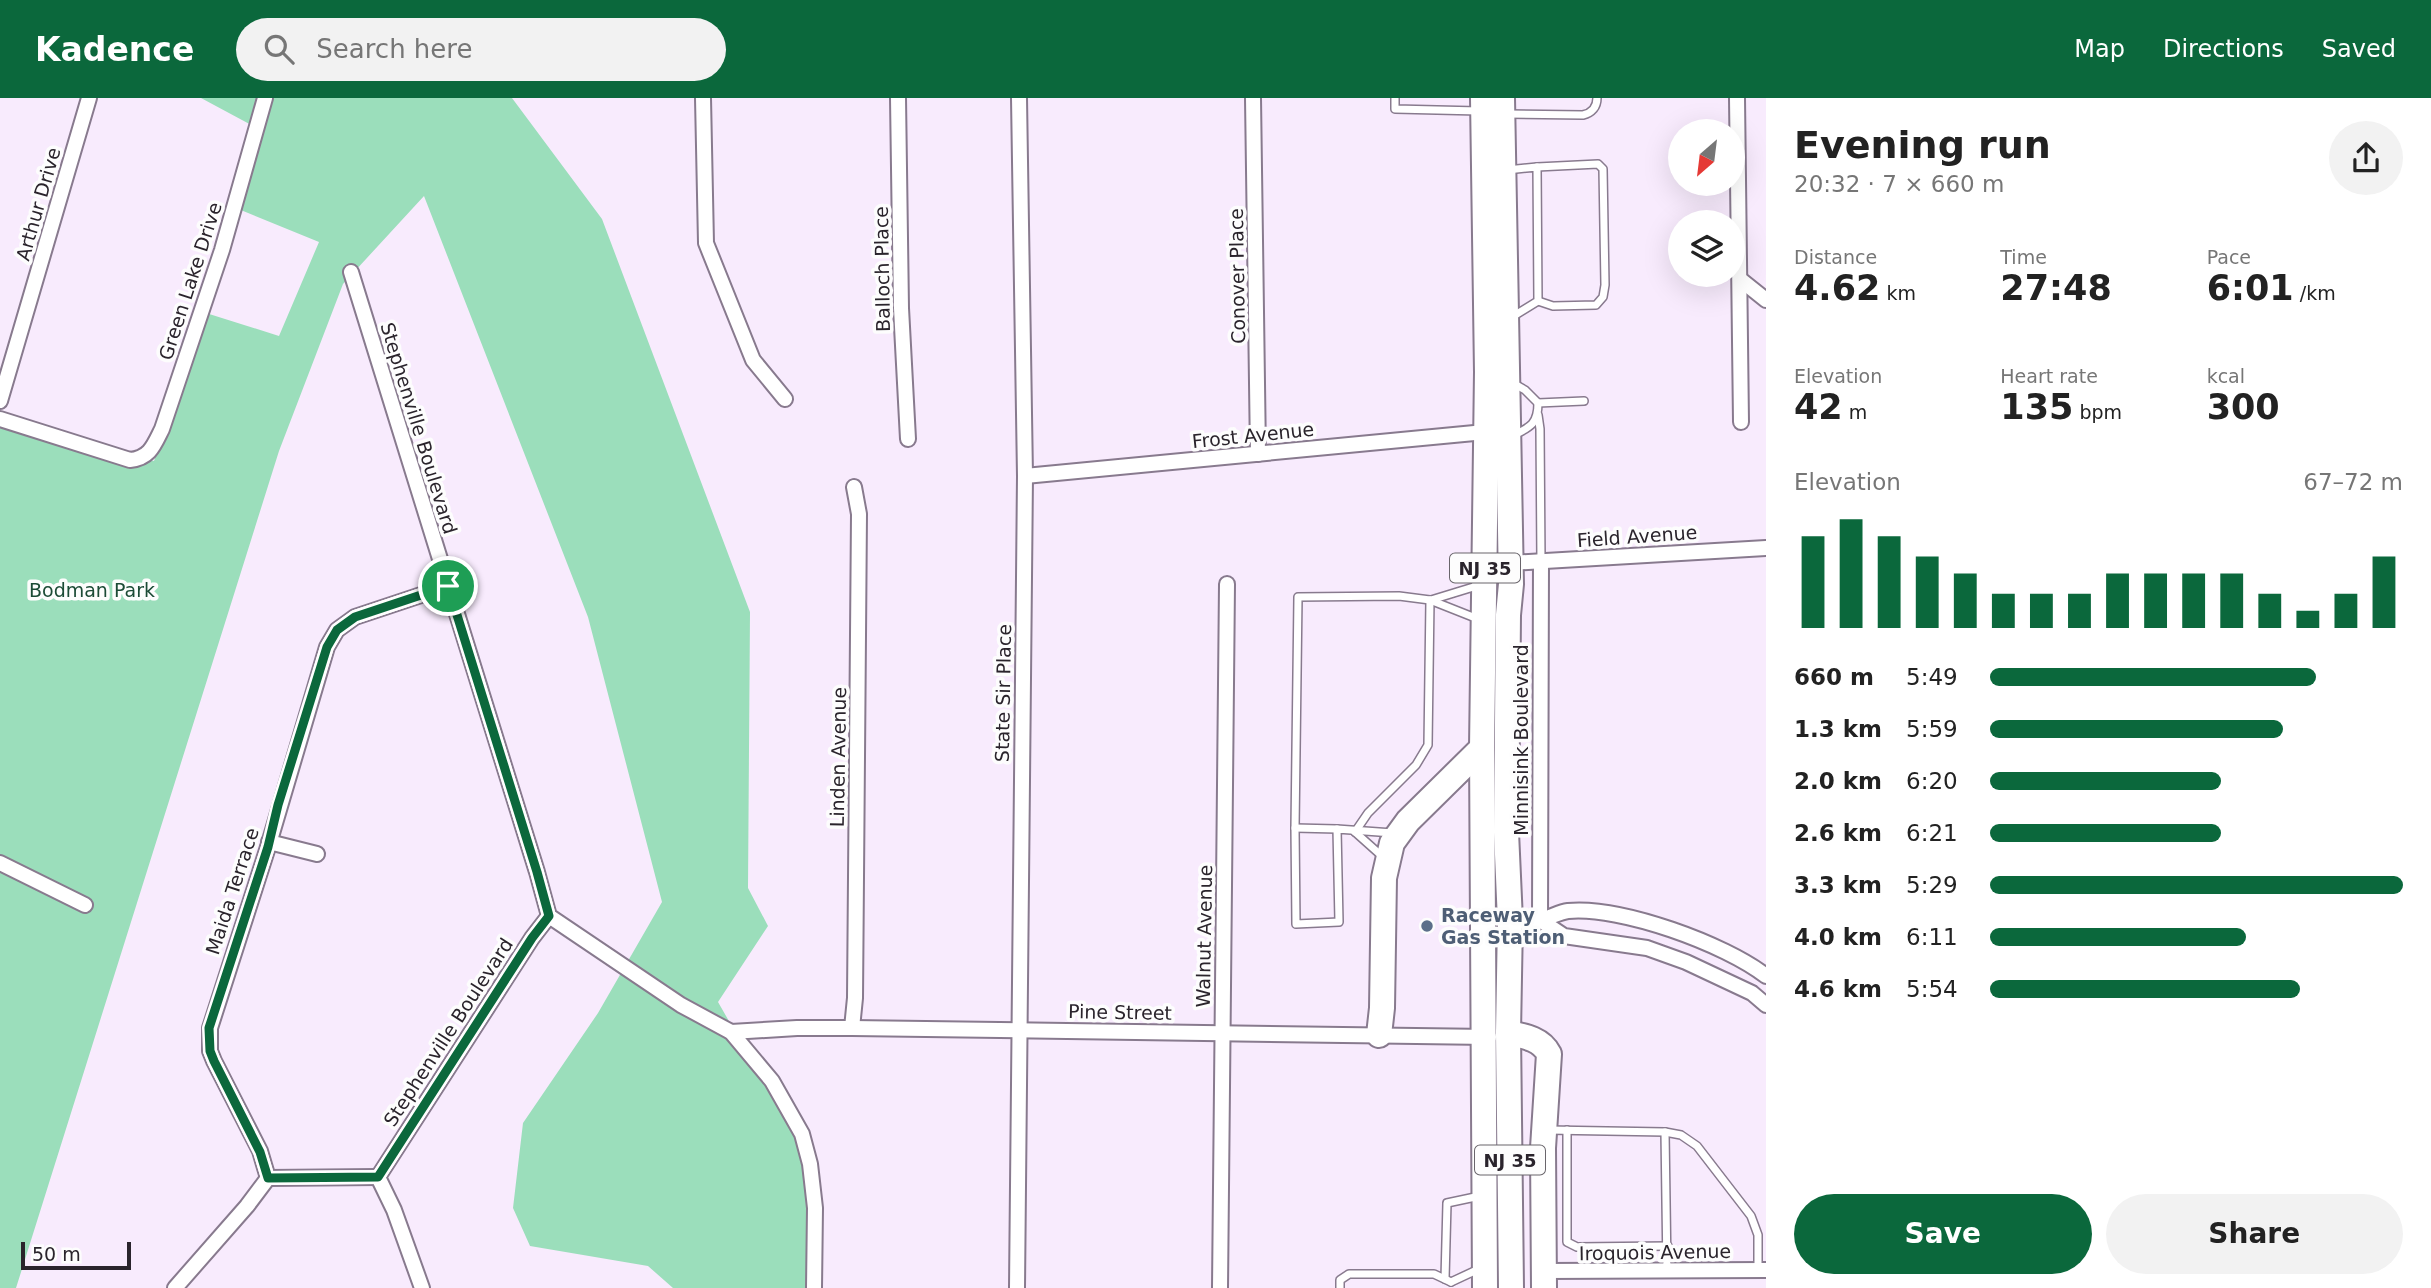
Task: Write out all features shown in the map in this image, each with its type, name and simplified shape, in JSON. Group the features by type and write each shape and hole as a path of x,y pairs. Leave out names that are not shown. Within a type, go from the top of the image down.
{"highway":[{"name":"NJ 35","path":"1485,1277 1482,748 1485,583 1496,435 1506,379 1503,170 1493,105"},
{"name":"NJ 35","path":"1493,105 1487,372 1510,563 1506,832 1510,921 1508,1033 1511,1288"},
{"path":"1378,1035 1382,1008 1384,878 1392,843 1408,821 1482,748"},
{"path":"1508,1033 1528,1037 1540,1043 1549,1054 1555,1130 1544,1280"}],"street":[{"name":"Arthur Drive","path":"0,401 89,98"},
{"name":"Green Lake Drive","path":"0,419 130,460 147,455 153,449 222,250 265,98"},
{"path":"703,98 706,243 753,360 785,399"},
{"name":"Balloch Place","path":"898,98 901,308 908,439"},
{"name":"State Sir Place","path":"1017,1288 1025,476 1019,98"},
{"name":"Conover Place","path":"1253,98 1258,454"},
{"path":"1737,98 1739,210"},
{"name":"Stephenville Boulevard","path":"351,272 549,916 532,938 378,1177"},
{"path":"1745,283 1766,300"},
{"path":"1741,287 1741,422"},
{"name":"Frost Avenue","path":"1025,476 1382,440 1496,435"},
{"name":"Linden Avenue","path":"852,1028 855,998 859,586 859,514 854,487"},
{"name":"Field Avenue","path":"1510,563 1766,548"},
{"name":"Minnisink Boulevard","path":"1540,919 1541,561"},
{"name":"Walnut Avenue","path":"1220,1288 1227,584"},
{"name":"Maida Terrace","path":"268,1178 260,1152 214,1061 209,1028 269,842 327,647 337,630 355,617 448,586"},
{"path":"269,842 317,854"},
{"path":"0,863 85,905"},
{"path":"1510,921 1540,919 1568,911 1614,915 1647,922 1715,947 1766,976"},
{"path":"549,916 681,1005 731,1032 772,1081 802,1134 814,1191 814,1288"},
{"path":"1540,919 1564,936 1647,948 1686,962 1764,998"},
{"name":"Pine Street","path":"731,1032 852,1028 1483,1038 1508,1033"},
{"path":"175,1288 268,1178 378,1177 394,1210 422,1288"},
{"name":"Iroquois Avenue","path":"1544,1280 1667,1271 1762,1270"}],"lane":[{"path":"1395,98 1395,109 1493,105 1583,115 1591,113 1597,98"},
{"path":"1503,170 1598,164 1603,169 1605,285 1603,297 1596,305 1553,306 1538,302 1505,320"},
{"path":"1537,167 1538,302"},
{"path":"1506,379 1525,390 1538,402 1584,401"},
{"path":"1538,402 1541,561"},
{"path":"1496,435 1530,428 1538,415"},
{"path":"1430,600 1485,583"},
{"path":"1337,829 1339,922 1296,924 1298,597 1399,596 1430,600 1485,622"},
{"path":"1355,832 1368,813 1416,765 1428,745 1430,600"},
{"path":"1295,828 1398,834"},
{"path":"1355,832 1387,860"},
{"path":"1668,1246 1577,1247 1567,1242 1555,1130 1665,1132 1681,1135 1697,1146 1751,1216 1758,1235 1762,1270"},
{"path":"1665,1132 1667,1271"},
{"path":"1449,1283 1447,1203 1484,1195"},
{"path":"1340,1288 1340,1280 1349,1274 1434,1274 1449,1283 1485,1277"}],"green space":[{"name":"Bodman Park","path":"201,98 512,98 602,219 750,612 748,888 768,926 718,1002 804,1152 809,1288 673,1288 648,1266 530,1246 513,1208 523,1123 598,1013 662,902 588,617 424,196 343,284 279,451 16,1288 0,1288 0,416 154,461 206,313 279,336 319,242 231,206 255,127"}],"place":[{"name":"Raceway Gas Station","path":"1427,926"}],"route":[{"path":"448,586 549,916 532,938 378,1177 268,1178 260,1152 210,1051 209,1028 268,847 278,805 327,647 337,630 355,617 448,586"}]}
